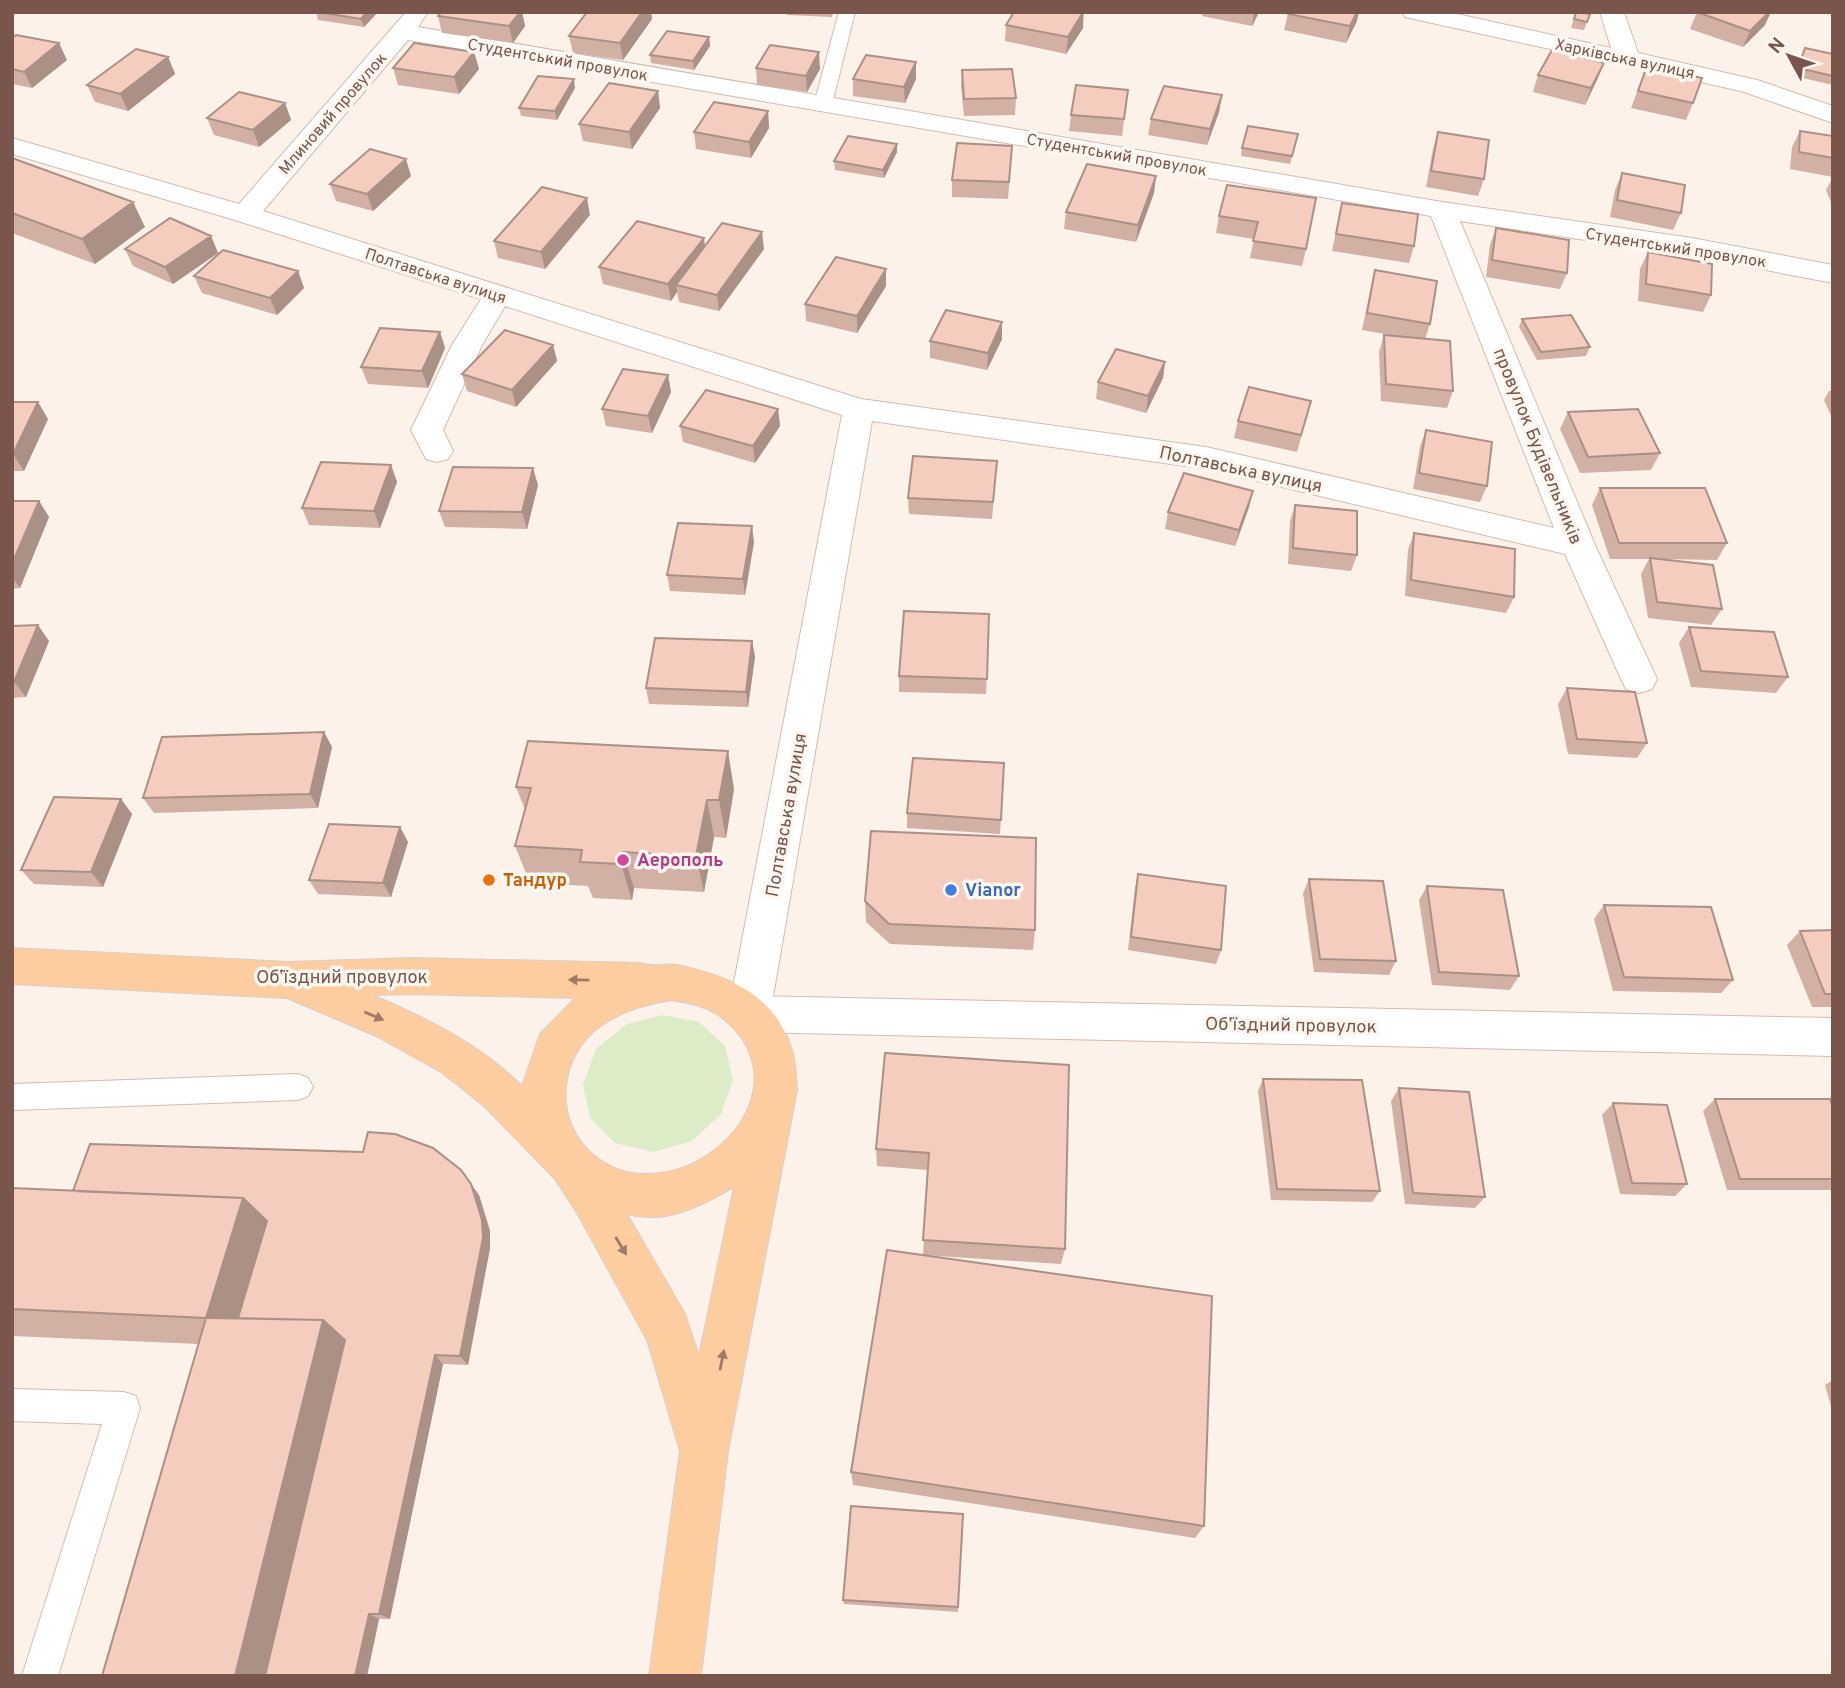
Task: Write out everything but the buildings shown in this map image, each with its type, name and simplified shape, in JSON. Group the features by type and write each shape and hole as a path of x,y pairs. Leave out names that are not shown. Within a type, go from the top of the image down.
{"main road":[{"name":"Обʼїздний провулок","path":"12,966 289,980 412,976 671,982"},
{"path":"289,980 419,1036 475,1072 518,1109 571,1168 615,1193 669,1195 719,1175 758,1137 776,1090"},
{"path":"675,1676 705,1451 776,1090 771,1048 749,1014 714,991 671,982 626,990 585,1013 555,1047 542,1089 548,1130 627,1257 668,1331 705,1451"}],"street":[{"name":"Харківська вулиця","path":"1414,12 1748,85 1833,115"},
{"path":"1612,12 1627,58"},
{"name":"Студентський провулок","path":"410,22 823,104 1443,210 1692,247 1833,274"},
{"name":"Млиновий провулок","path":"245,214 410,22"},
{"name":"Полтавська вулиця","path":"12,146 245,214 859,409 1206,458 1578,545"},
{"name":"провулок Будівельників","path":"1443,210 1578,545 1639,679"},
{"path":"437,451 427,430 467,345 498,295"},
{"name":"Полтавська вулиця","path":"749,1014 859,409"},
{"name":"Обʼїздний провулок","path":"749,1014 1833,1037"}],"lane":[{"path":"823,104 846,12"},
{"path":"12,1097 298,1087"},
{"path":"12,1405 124,1408 40,1676"}],"green space":[{"path":"663,1015 699,1022 725,1046 733,1080 721,1114 692,1141 653,1152 615,1143 590,1118 583,1084 596,1049 627,1024"}],"place":[{"name":"Аерополь","path":"623,860"},
{"name":"Тандур","path":"489,880"},
{"name":"Vianor","path":"951,890"}]}
